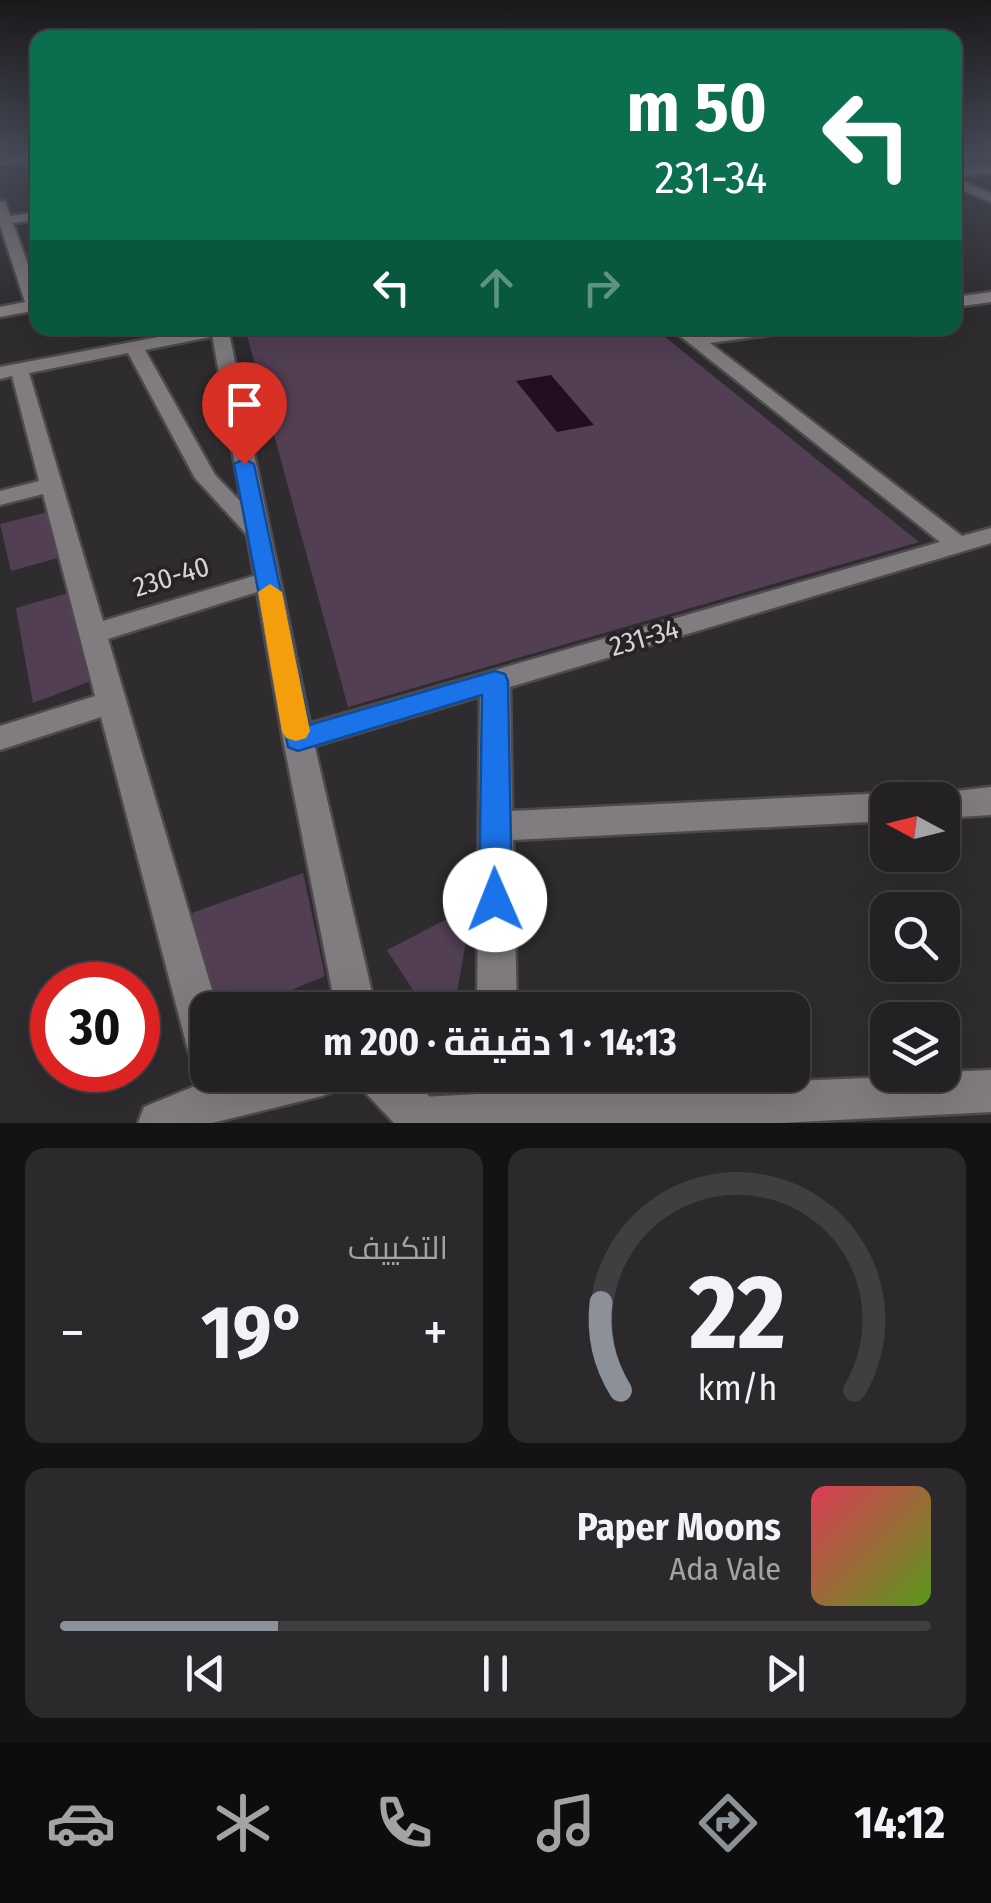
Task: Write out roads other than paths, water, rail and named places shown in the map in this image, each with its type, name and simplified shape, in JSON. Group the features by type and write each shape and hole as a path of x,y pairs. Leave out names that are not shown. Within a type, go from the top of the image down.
{"street":[{"path":"30,217 3,221 30,288"},
{"path":"0,271 22,265"},
{"path":"962,301 991,297"},
{"path":"0,312 30,306"},
{"path":"191,335 10,371 52,485 193,992"},
{"path":"220,335 256,532 352,992"},
{"path":"689,335 959,544"},
{"path":"134,347 206,478 256,532"},
{"path":"0,498 52,485"},
{"name":"231-34","path":"298,740 991,535"},
{"name":"230-40","path":"93,634 268,580"},
{"path":"495,681 498,992"},
{"path":"0,738 112,702"},
{"path":"960,803 991,802"},
{"path":"494,826 870,808"},
{"path":"395,1092 424,1121 499,1095 991,1091"},
{"path":"160,1123 209,1092"}]}
